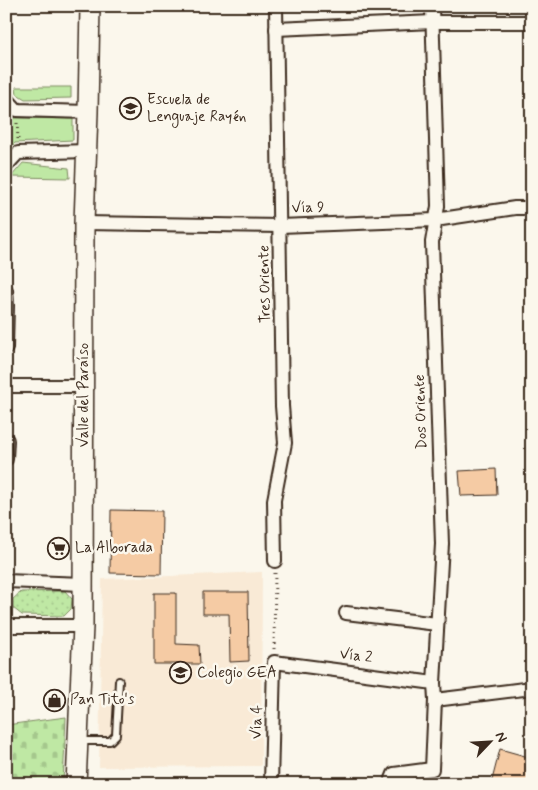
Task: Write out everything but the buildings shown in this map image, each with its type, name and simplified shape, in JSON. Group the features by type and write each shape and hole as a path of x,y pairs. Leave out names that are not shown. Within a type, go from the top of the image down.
{"street":[{"name":"Valle del Paraíso","path":"76,784 84,584 84,222 90,6"},
{"name":"Tres Oriente","path":"276,6 284,443 274,500 276,561"},
{"name":"Dos Oriente","path":"390,784 394,774 432,769 434,683 442,544 432,242 438,206 432,6"},
{"path":"276,29 432,22 532,22"},
{"path":"6,98 17,110 88,112"},
{"path":"6,166 18,153 87,152"},
{"name":"Vía 9","path":"84,222 280,226 435,220 515,208 532,208"},
{"path":"6,290 6,348"},
{"path":"6,386 84,386"},
{"path":"6,460 7,440"},
{"path":"6,581 84,584"},
{"path":"346,613 437,624"},
{"path":"6,626 83,626"},
{"name":"Vía 2","path":"274,662 434,683"},
{"name":"Vía 4","path":"272,784 274,662"},
{"path":"435,700 532,688"}],"lane":[{"path":"78,741 110,741 116,735 119,680"}],"path":[{"path":"17,110 18,153"},
{"path":"274,662 276,561"}],"shaded area":[{"name":"Colegio GEA","path":"262,572 261,766 99,767 102,579"}],"green space":[{"path":"16,87 71,87 71,98 25,99 17,94"},
{"path":"6,112 15,118 73,119 73,140 15,143 6,151"},
{"path":"23,163 69,168 70,178 11,177"},
{"path":"65,591 72,599 71,609 64,616 22,615 13,608 13,599 21,592"},
{"path":"66,717 63,784 6,784 6,725"}],"place":[{"name":"Escuela de Lenguaje Rayén","path":"131,109"},
{"name":"La Alborada","path":"59,548"},
{"name":"Colegio GEA","path":"181,673"},
{"name":"Pan Tito's","path":"54,700"}]}
